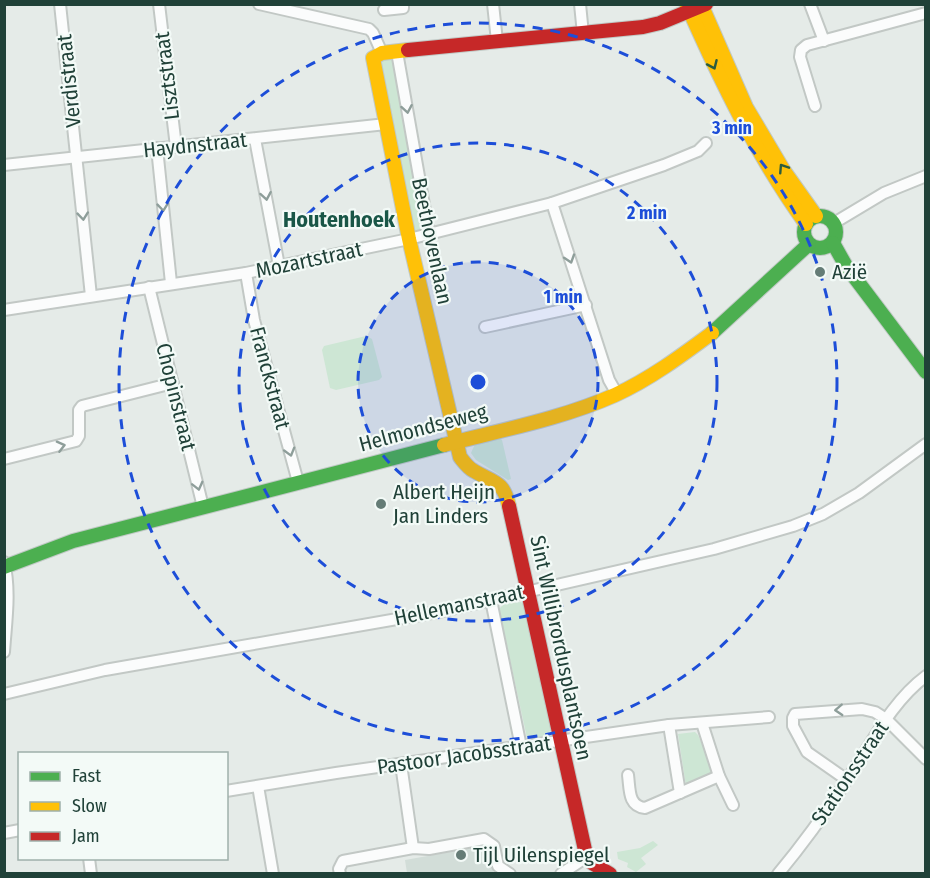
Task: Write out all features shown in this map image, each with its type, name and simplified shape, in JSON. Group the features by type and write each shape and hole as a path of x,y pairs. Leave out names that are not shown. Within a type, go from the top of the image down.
{"street":[{"name":"Verdistraat","path":"60,4 91,296"},
{"name":"Lisztstraat","path":"159,4 176,147"},
{"path":"259,4 369,29 381,53 643,27 660,23 697,6 746,107 811,220"},
{"path":"384,10 403,8 403,4"},
{"path":"493,4 497,41"},
{"path":"580,4 583,34"},
{"path":"810,4 824,41"},
{"path":"815,106 800,57 801,50 807,45 926,13"},
{"name":"Beethovenlaan","path":"397,52 429,233"},
{"name":"Beethovenlaan","path":"381,53 376,54 373,58 408,239 455,442"},
{"name":"Haydnstraat","path":"4,165 386,124"},
{"path":"255,139 279,266"},
{"name":"Mozartstraat","path":"4,310 246,273 408,239 552,203 664,165 698,151 706,143"},
{"path":"157,148 171,283"},
{"path":"834,222 884,193 926,177"},
{"path":"552,203 609,380 617,394"},
{"path":"827,217 834,222 837,231 836,239 832,243 824,249 816,249 808,244 804,231 811,220 827,217"},
{"path":"832,243 846,266 926,372"},
{"name":"Helmondseweg","path":"5,565 73,541 577,410 617,394 674,361 720,327 808,244"},
{"name":"Franckstraat","path":"246,273 254,320 298,482"},
{"name":"Chopinstraat","path":"149,287 203,507"},
{"path":"485,327 586,305"},
{"path":"4,459 76,441 80,430 79,412 82,406 173,383"},
{"name":"Sint Willibrordusplantsoen","path":"455,442 460,457 472,470 498,482 506,493 588,856"},
{"name":"Hellemanstraat","path":"4,694 105,670 443,611 714,549 793,526 823,514 859,494 926,444"},
{"path":"4,652 8,600 5,565"},
{"path":"491,600 521,747"},
{"name":"Stationsstraat","path":"778,873 847,780 886,719 926,676"},
{"path":"847,780 807,753 794,726 795,714 862,709 875,712 886,719 926,759"},
{"name":"Pastoor Jacobsstraat","path":"228,792 669,725 769,717"},
{"path":"702,723 719,776 733,806"},
{"path":"669,725 680,793"},
{"path":"401,764 413,848"},
{"path":"628,775 632,802 637,807 645,808 719,776"},
{"path":"258,786 273,873"},
{"path":"340,873 343,861 413,848 429,849 484,839 494,846 498,866 510,873"},
{"path":"561,873 588,856 592,863 610,873"}],"shaded area":[{"name":"Tijl Uilenspiegel","path":"484,846 490,851 494,873 407,873 405,860"}],"green space":[{"path":"395,58 426,232 412,235 380,61"},
{"path":"366,336 372,339 382,377 379,380 336,390 330,388 322,350 324,346"},
{"path":"499,437 502,440 511,479 508,480 476,460 471,453 475,444"},
{"path":"521,602 528,609 551,730 546,736 529,740 499,609 504,604"},
{"path":"695,732 715,774 686,786 678,734"},
{"path":"653,841 658,845 641,858 646,864 636,872 627,867 628,863 618,859 617,852 640,848"}],"traffic: fast":[{"path":"820,216 832,220 836,232 832,244 820,248 808,244 804,232 808,220 820,216"},
{"path":"833,243 846,266 926,372"},
{"path":"712,333 809,244"},
{"path":"4,567 73,541 444,445"}],"traffic: slow":[{"path":"701,4 746,107 784,171 816,216"},
{"path":"687,5 741,118 772,172 806,224"},
{"path":"408,50 382,53 373,58 409,239 460,457 472,470 497,483 504,491 509,506"},
{"path":"444,445 552,417 615,395 677,359 712,333"}],"traffic: jam":[{"path":"408,50 643,27 660,23 706,4"},
{"path":"509,506 585,850 592,863 610,874"}],"place":[{"name":"Azië","path":"820,272"},
{"name":"Albert Heijn Jan Linders","path":"381,504"},
{"name":"Tijl Uilenspiegel","path":"461,855"}],"district":[{"name":"Houtenhoek","path":"339,219"}]}
